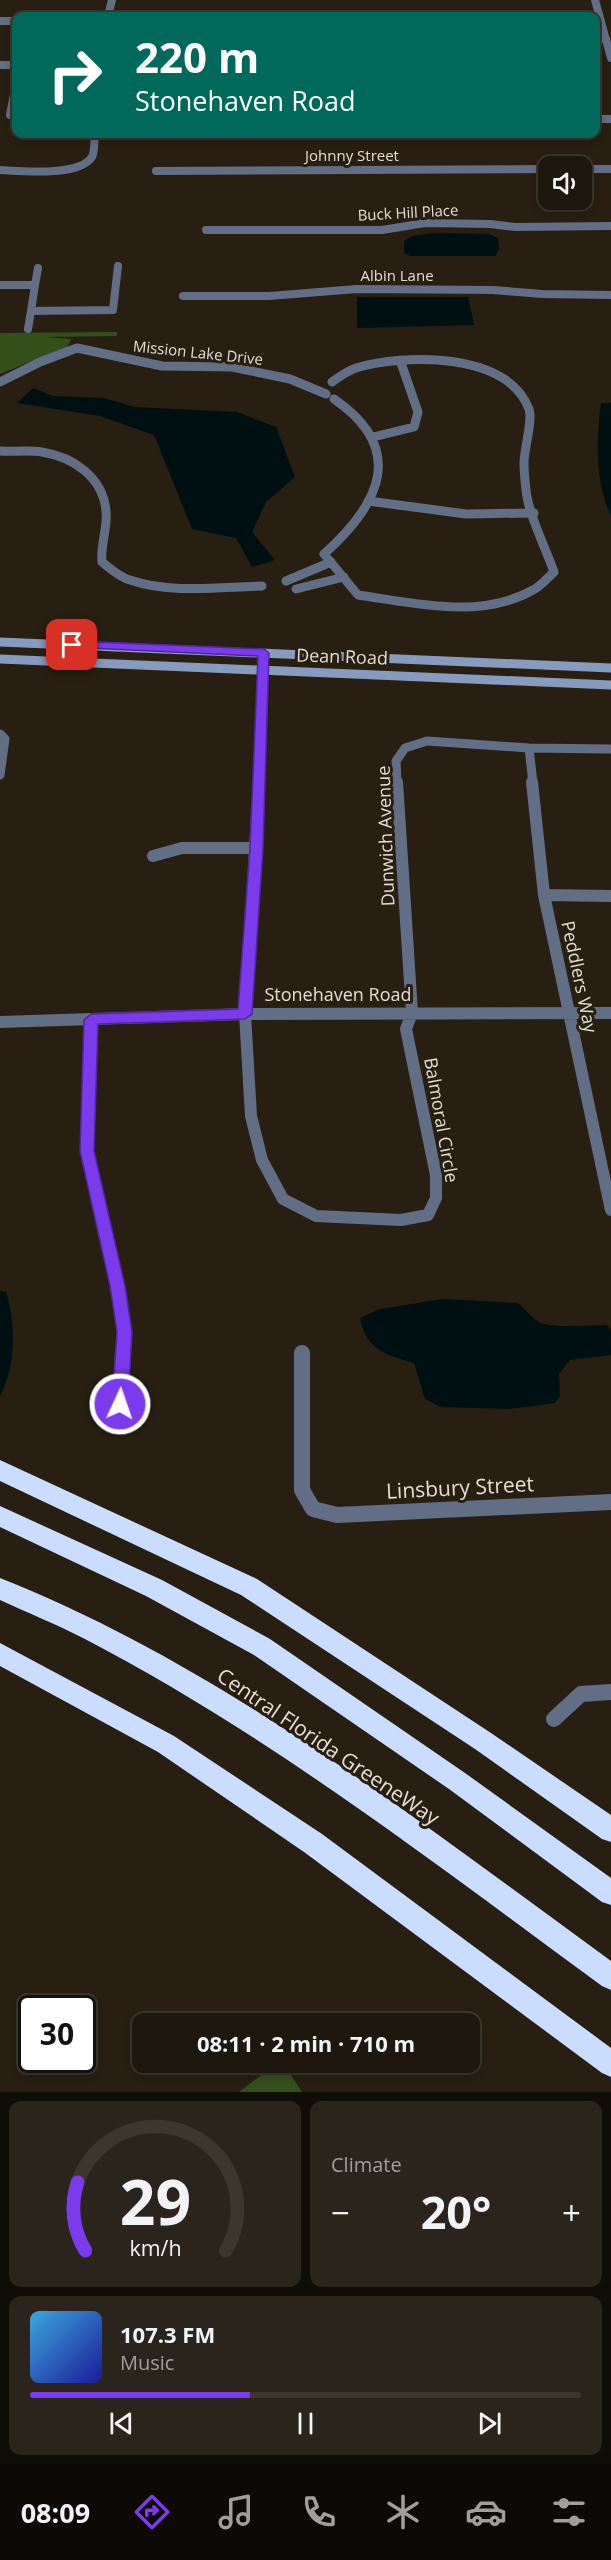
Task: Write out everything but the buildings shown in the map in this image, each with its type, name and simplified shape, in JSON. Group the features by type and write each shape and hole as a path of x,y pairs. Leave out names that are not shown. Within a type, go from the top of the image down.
{"highway":[{"path":"0,1470 249,1587 483,1741 611,1830"},
{"path":"0,1516 154,1588 262,1647 439,1768 611,1893"},
{"name":"Central Florida GreeneWay","path":"0,1589 91,1630 234,1711 395,1820 611,1977"},
{"path":"0,1654 166,1744 314,1842 611,2064"}],"main road":[{"name":"Dean Road","path":"0,642 611,668"},
{"name":"Dean Road","path":"0,659 611,685"}],"street":[{"path":"600,18 611,58"},
{"path":"600,39 606,39"},
{"path":"0,170 70,170 84,166 91,159 94,138"},
{"name":"Johnny Street","path":"156,171 538,169"},
{"path":"592,169 611,169"},
{"name":"Buck Hill Place","path":"206,230 382,230 425,223 490,224 515,227 611,226"},
{"path":"31,311 113,310 118,266"},
{"path":"28,329 38,268"},
{"path":"0,285 35,285"},
{"name":"Albin Lane","path":"183,296 269,296 357,289 494,290 542,294 611,295"},
{"name":"Mission Lake Drive","path":"0,382 40,362 77,348 162,366 232,367 290,379 330,397 349,408 374,437"},
{"path":"332,382 354,369 400,360 441,360 475,366 499,376 519,390 530,411 524,463 526,493 554,572 543,586 526,596 490,605 462,608 357,595 324,554 356,521 380,474 374,437 414,426 418,412 400,360"},
{"path":"0,452 42,452 66,458 84,468 98,484 106,508 106,523 100,547 102,562 120,576 132,582 155,585 262,586"},
{"path":"368,501 466,514 534,513"},
{"path":"286,581 331,562"},
{"path":"296,589 344,578"},
{"path":"245,1014 256,848 264,653"},
{"path":"0,734 5,740 0,776"},
{"name":"Dunwich Avenue","path":"412,1013 396,761 405,748 427,741 529,748 611,749"},
{"name":"Peddlers Way","path":"529,748 544,895 611,1208"},
{"path":"153,856 182,848 256,848"},
{"path":"544,895 611,896"},
{"name":"Balmoral Circle","path":"245,1014 251,1116 262,1160 283,1199 316,1216 401,1220 428,1215 436,1198 436,1175 406,1029 412,1013"},
{"name":"Stonehaven Road","path":"0,1022 245,1014 611,1013"},
{"path":"91,1020 87,1151 118,1286 124,1332 120,1404"},
{"name":"Linsbury Street","path":"302,1353 302,1490 313,1509 337,1515 611,1502"},
{"path":"554,1719 581,1694 611,1692"}],"green space":[{"path":"117,332 117,336 46,337 71,339 65,352 32,361 0,374 0,333"},
{"path":"264,2073 291,2075 302,2092 239,2092"}],"shaded area":[{"path":"435,233 489,234 498,238 499,250 495,256 410,256 404,253 404,241 413,236"},
{"path":"357,297 468,297 474,325 357,328"},
{"path":"33,388 53,396 104,398 135,407 237,412 276,427 295,477 266,502 252,532 275,560 252,567 236,538 192,529 154,435 100,416 17,403"},
{"path":"601,403 611,403 611,516 599,475 598,431"},
{"path":"0,1291 6,1292 9,1304 13,1345 9,1372 0,1396"},
{"path":"443,1299 517,1303 533,1318 545,1324 607,1325 611,1330 611,1355 570,1360 559,1374 560,1396 555,1403 510,1409 441,1407 425,1399 414,1363 379,1350 367,1337 360,1318 380,1309"}],"route":[{"path":"72,645 264,653 256,848 245,1014 91,1020 87,1151 118,1286 124,1332 120,1404"}]}
